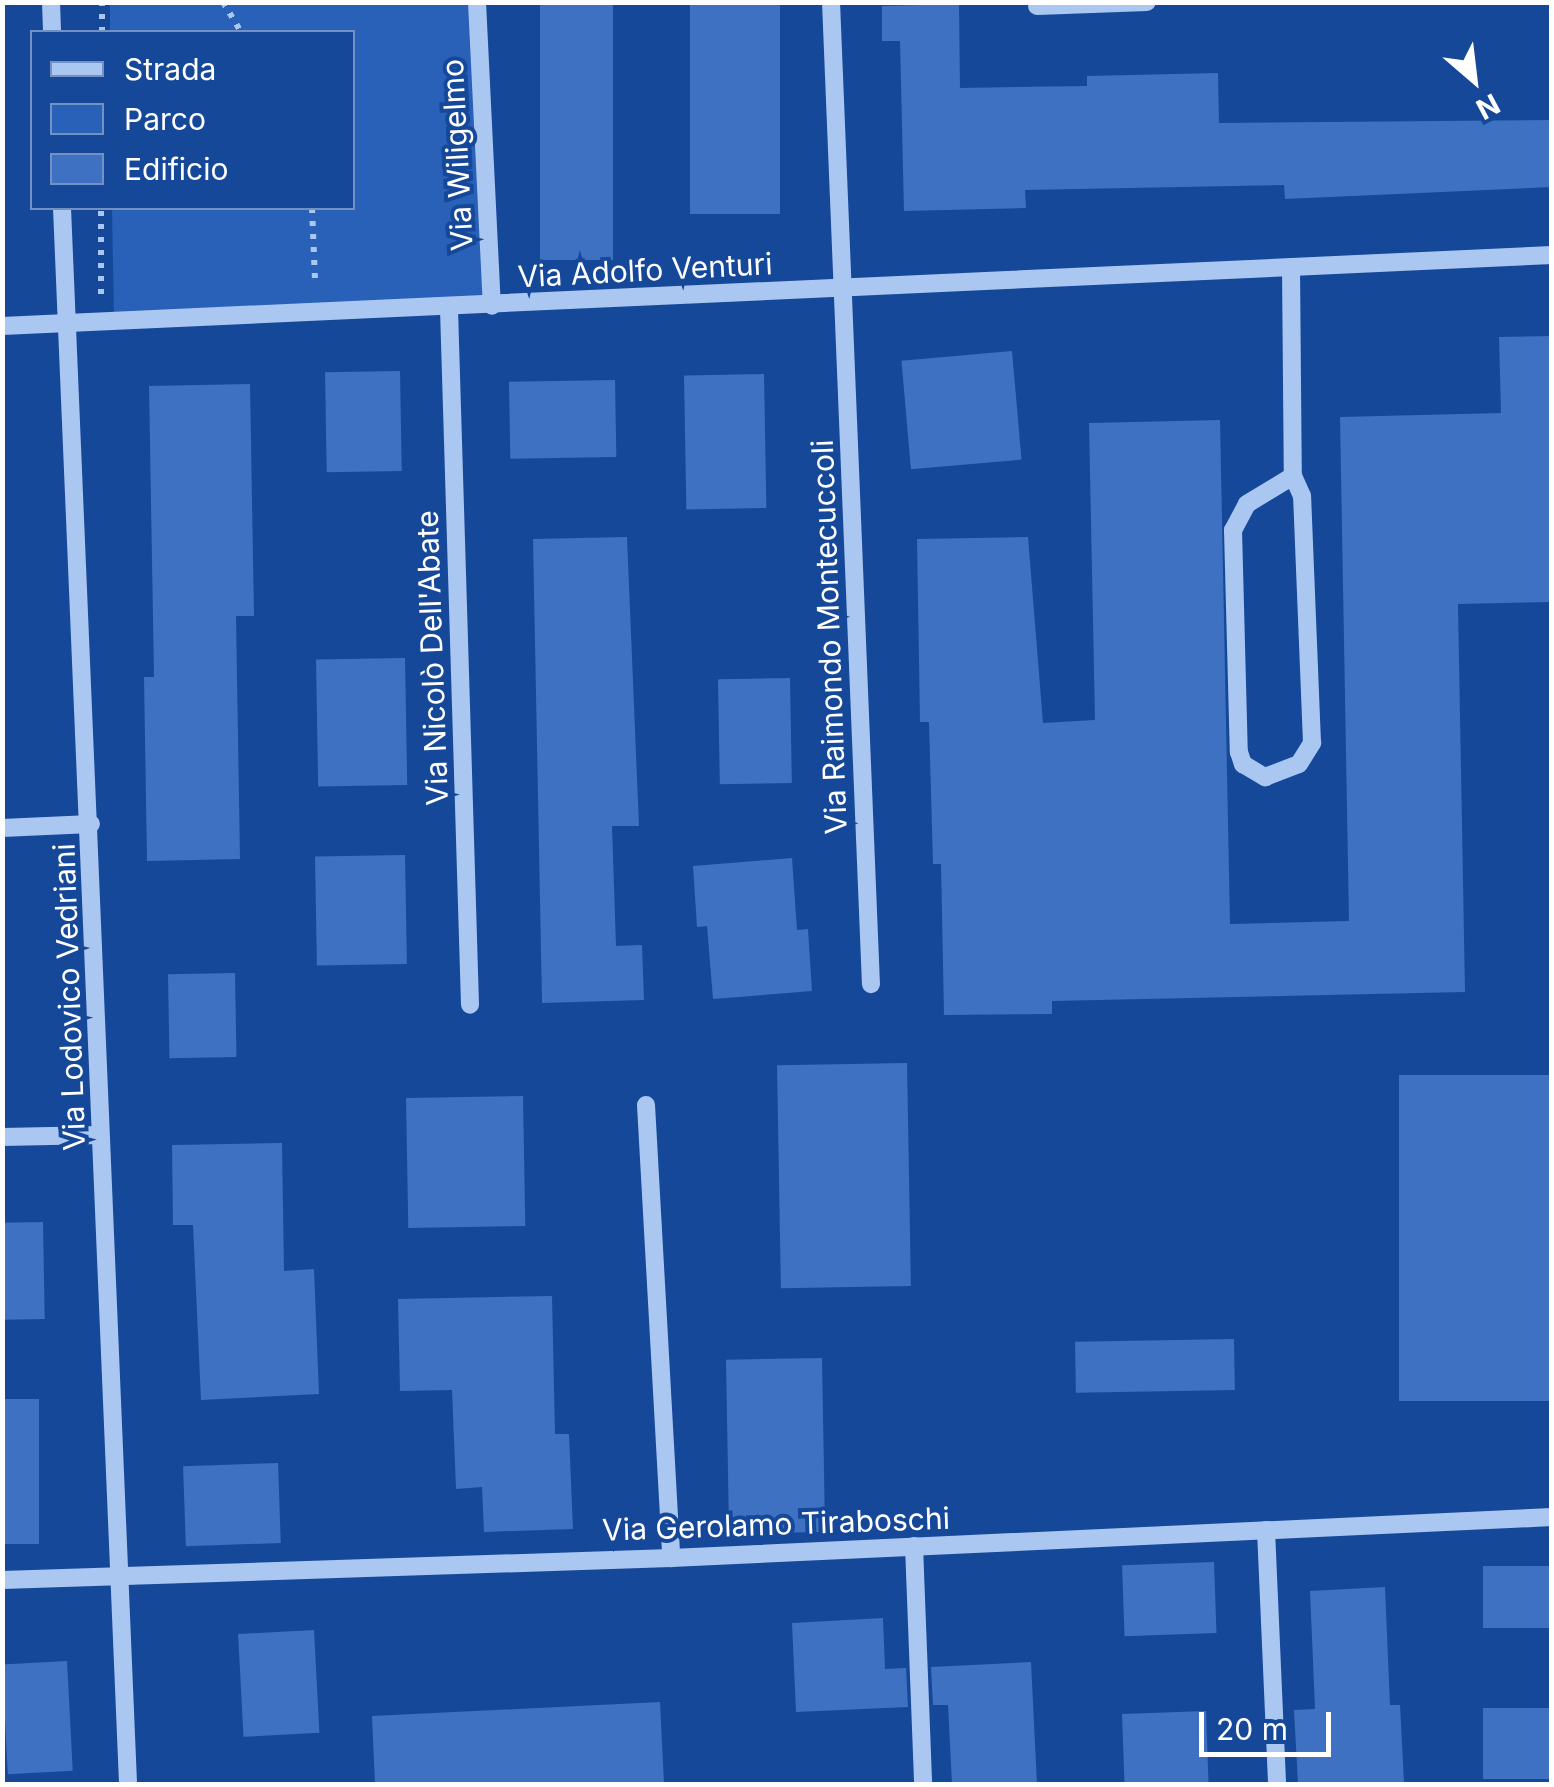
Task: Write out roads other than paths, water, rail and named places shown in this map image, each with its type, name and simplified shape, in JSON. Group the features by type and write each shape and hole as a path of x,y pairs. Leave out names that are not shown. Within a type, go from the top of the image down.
{"street":[{"path":"51,2 52,30"},
{"name":"Via Wiligelmo","path":"478,2 492,306"},
{"name":"Via Raimondo Montecuccoli","path":"831,2 871,984"},
{"path":"1036,6 1147,2"},
{"name":"Via Lodovico Vedriani","path":"62,210 91,824 128,1784"},
{"name":"Via Adolfo Venturi","path":"2,326 449,309 1552,255"},
{"path":"1291,267 1293,476 1302,496 1312,743 1299,764 1264,777 1243,764 1240,752 1233,530 1246,504 1293,476"},
{"name":"Via Nicolò Dell'Abate","path":"449,309 470,1005"},
{"path":"2,828 91,824"},
{"path":"646,1105 671,1558"},
{"path":"2,1136 100,1135"},
{"name":"Via Gerolamo Tiraboschi","path":"2,1580 118,1572 671,1558 1552,1517"},
{"path":"1266,1530 1277,1784"},
{"path":"914,1546 923,1784"}]}
